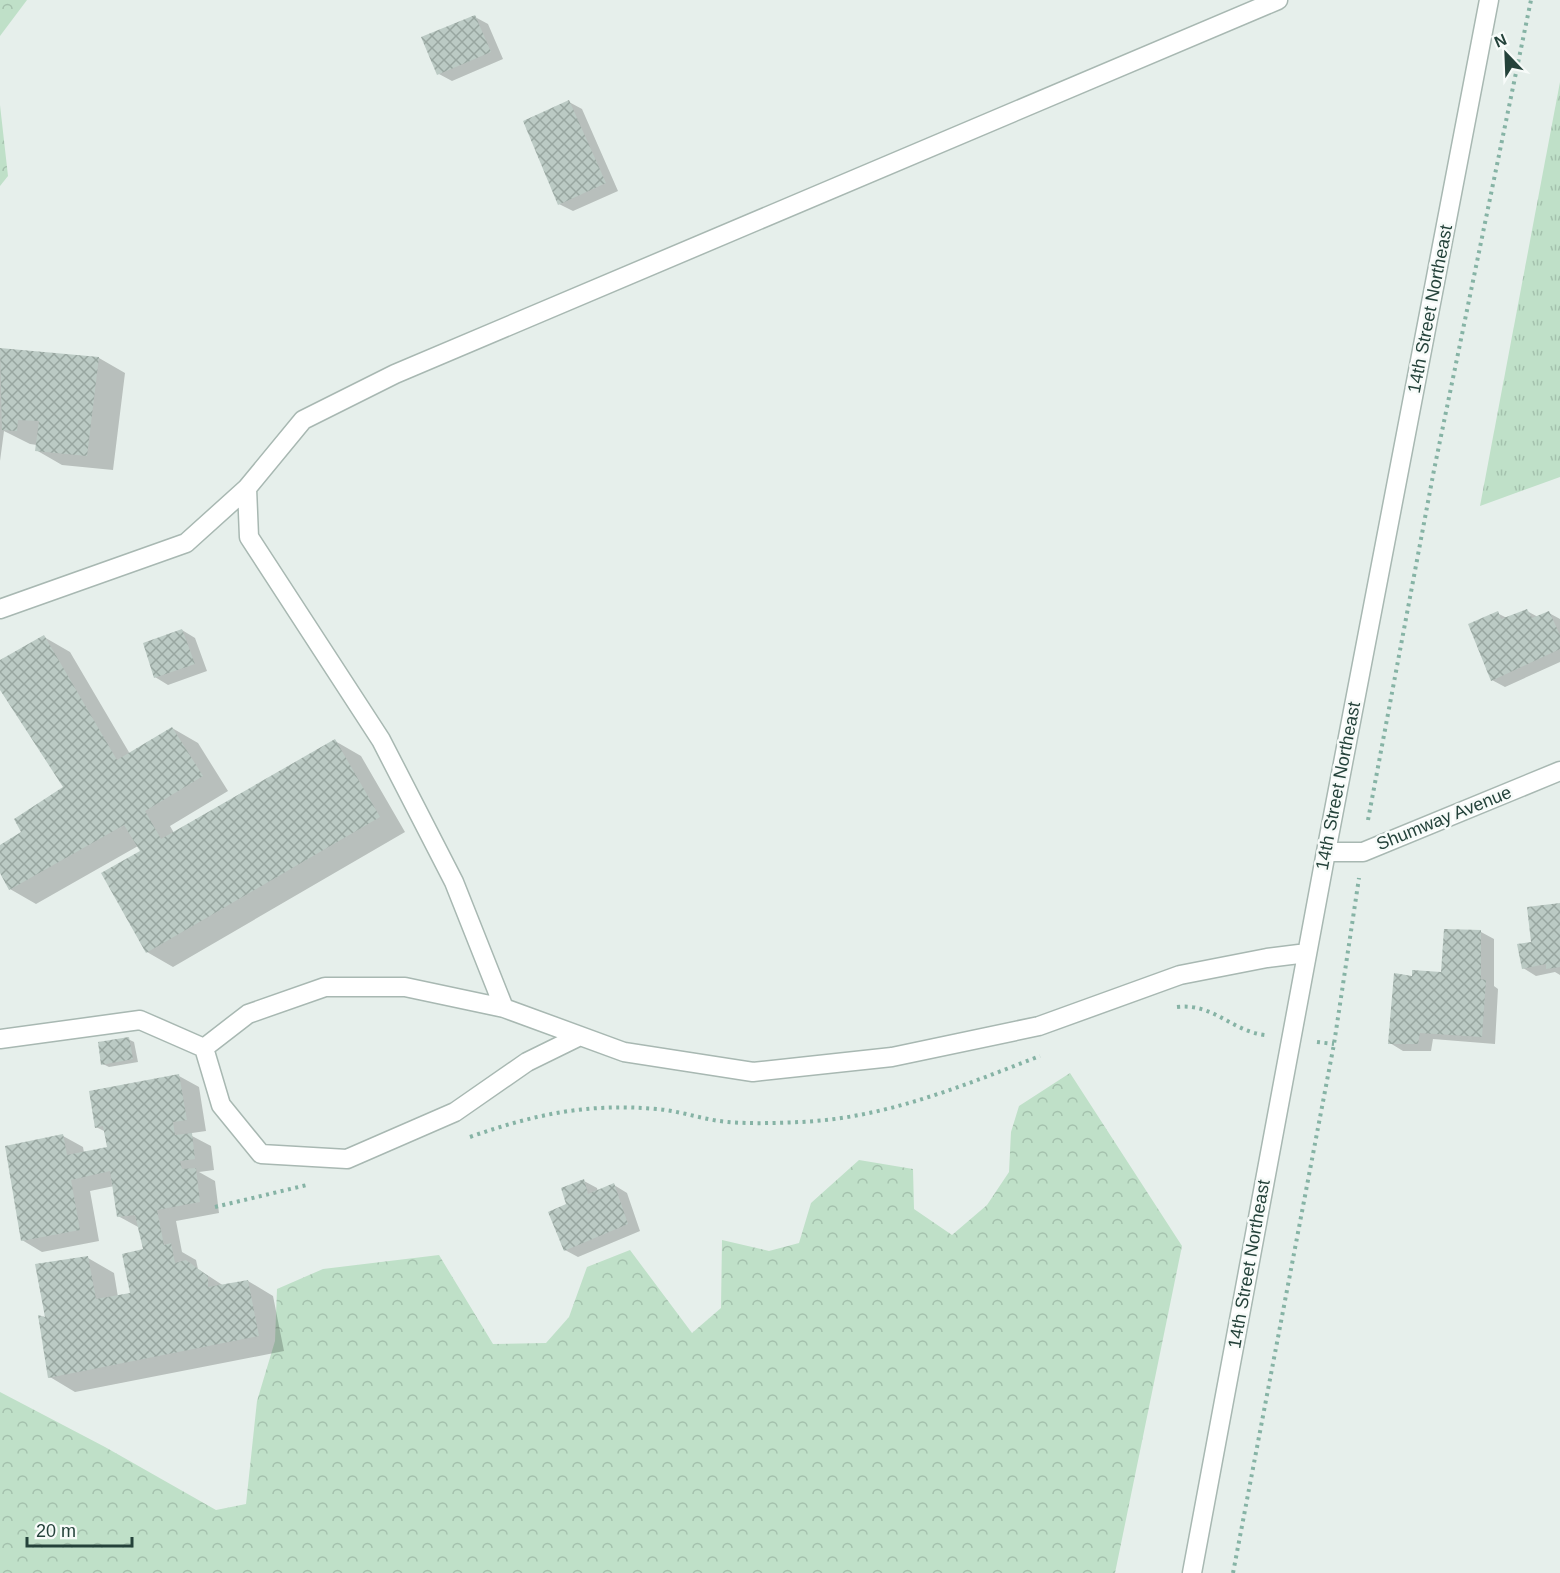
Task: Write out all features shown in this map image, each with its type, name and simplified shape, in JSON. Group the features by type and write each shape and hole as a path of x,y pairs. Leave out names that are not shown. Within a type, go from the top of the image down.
{"street":[{"path":"0,609 186,543 247,488 303,420 395,374 1278,0"},
{"name":"14th Street Northeast","path":"1192,1573 1326,852 1489,0"},
{"path":"247,488 249,537 381,740 454,882 504,1008"},
{"name":"Shumway Avenue","path":"1326,852 1362,852 1560,771"},
{"path":"204,1048 248,1014 325,987 405,987 504,1008 624,1052 753,1072 892,1057 1039,1026 1180,975 1267,958 1307,953"},
{"path":"0,1039 140,1020 204,1048 221,1104 261,1154 347,1159 455,1112 527,1062 580,1035"}],"path":[{"path":"1233,1573 1334,1044 1362,852 1434,470 1532,0"},
{"path":"1169,1010 1180,1006 1216,1012 1247,1033 1269,1035"},
{"path":"1312,1041 1334,1044"},
{"path":"466,1138 499,1126 577,1108 660,1109 727,1122 800,1122 856,1118 922,1101 1051,1052"},
{"path":"215,1207 312,1184"}],"green space":[{"path":"0,0 27,0 0,36"},
{"path":"1560,82 1560,477 1480,506"},
{"path":"0,105 8,176 0,186"},
{"path":"1070,1073 1182,1246 1115,1573 0,1573 0,1392 105,1447 216,1510 246,1504 257,1401 275,1341 277,1289 323,1269 439,1255 493,1344 546,1343 569,1317 587,1267 630,1250 692,1333 721,1308 722,1240 769,1251 799,1243 811,1203 859,1160 913,1169 914,1209 952,1235 987,1205 1009,1172 1011,1132 1019,1106"}],"building":[{"path":"475,15 491,52 437,75 421,37"},
{"path":"569,100 606,183 558,205 523,121"},
{"path":"0,348 99,357 87,456 35,451 39,421 18,420 17,431 2,430"},
{"path":"1527,609 1532,618 1549,611 1560,635 1560,649 1491,681 1468,624 1498,611 1501,619"},
{"path":"182,629 195,664 154,678 143,643"},
{"path":"44,635 117,760 172,727 203,776 145,811 161,839 335,739 380,817 146,953 101,873 140,851 124,825 9,890 0,873 0,845 21,832 14,819 63,787 0,690 0,660"},
{"path":"1560,903 1560,967 1546,969 1546,964 1522,969 1517,944 1531,942 1527,907"},
{"path":"1444,929 1481,930 1481,979 1486,980 1482,1037 1420,1033 1418,1044 1388,1044 1394,973 1412,976 1412,970 1441,972"},
{"path":"129,1037 133,1059 101,1065 98,1042"},
{"path":"179,1074 187,1120 173,1122 175,1135 192,1133 195,1159 180,1161 182,1169 196,1168 200,1202 157,1210 164,1245 171,1243 175,1263 186,1260 208,1276 208,1287 248,1280 259,1336 48,1378 38,1315 45,1317 35,1264 88,1256 96,1299 130,1293 122,1254 143,1249 135,1215 117,1217 110,1171 71,1180 80,1230 21,1241 5,1146 63,1134 67,1155 107,1147 103,1126 95,1128 89,1091"},
{"path":"584,1179 588,1194 614,1183 628,1224 564,1251 548,1212 566,1204 561,1188"}]}
